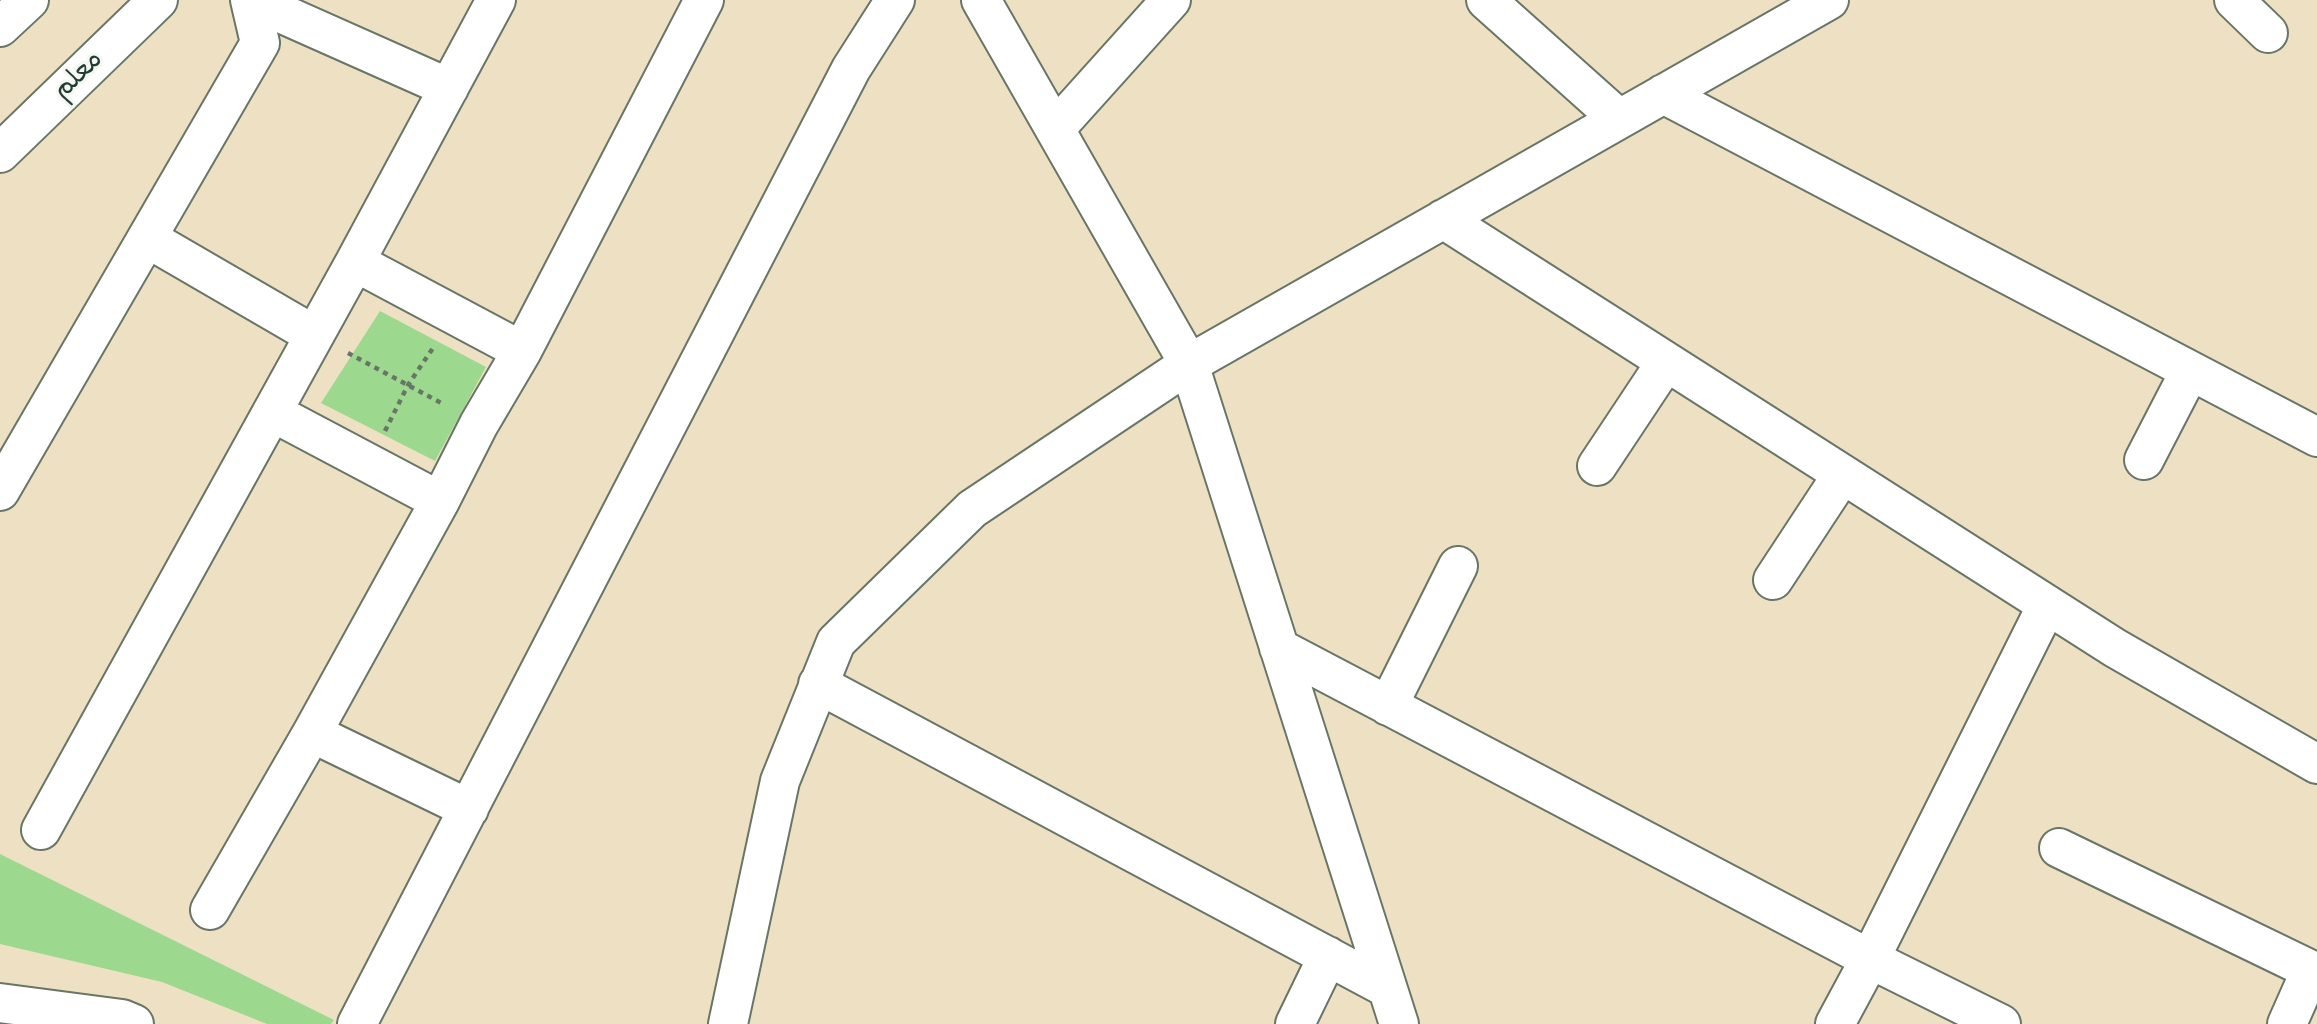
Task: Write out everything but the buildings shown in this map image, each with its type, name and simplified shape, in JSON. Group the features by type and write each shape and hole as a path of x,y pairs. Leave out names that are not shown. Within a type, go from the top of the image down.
{"street":[{"path":"0,27 29,0"},
{"name":"معلم","path":"0,153 158,0"},
{"path":"251,0 449,88"},
{"path":"0,491 260,43 251,0"},
{"path":"41,830 355,262 496,0"},
{"path":"210,910 312,733 440,501 479,424 522,351 704,0"},
{"path":"357,1024 845,81 895,0"},
{"path":"981,0 1189,364 1399,1024"},
{"path":"1055,129 1171,0"},
{"path":"1486,0 1619,119"},
{"path":"2234,0 2268,33"},
{"path":"728,1024 780,780 836,642 972,509 1189,364 1662,94 1806,5"},
{"path":"1662,94 2317,437"},
{"path":"1443,219 2115,648 2317,764"},
{"path":"147,238 314,335"},
{"path":"355,262 522,351"},
{"path":"1597,466 1666,362"},
{"path":"2144,460 2190,371"},
{"path":"272,412 440,501"},
{"path":"1773,580 1842,475"},
{"path":"1388,706 1458,566"},
{"path":"1835,1024 2047,605"},
{"path":"1279,648 1870,959 2001,1024"},
{"path":"818,684 1387,988"},
{"path":"312,733 469,808"},
{"path":"2059,848 2311,970 2287,1024"},
{"path":"1295,1024 1328,956"},
{"path":"0,1003 82,1019 122,1019 134,1024"}],"path":[{"path":"369,464 408,385 455,315"},
{"path":"314,335 479,424"}],"green space":[{"path":"380,311 486,367 435,461 321,403"},
{"path":"0,854 334,1020 331,1024 267,1024 162,982 0,944"}]}
